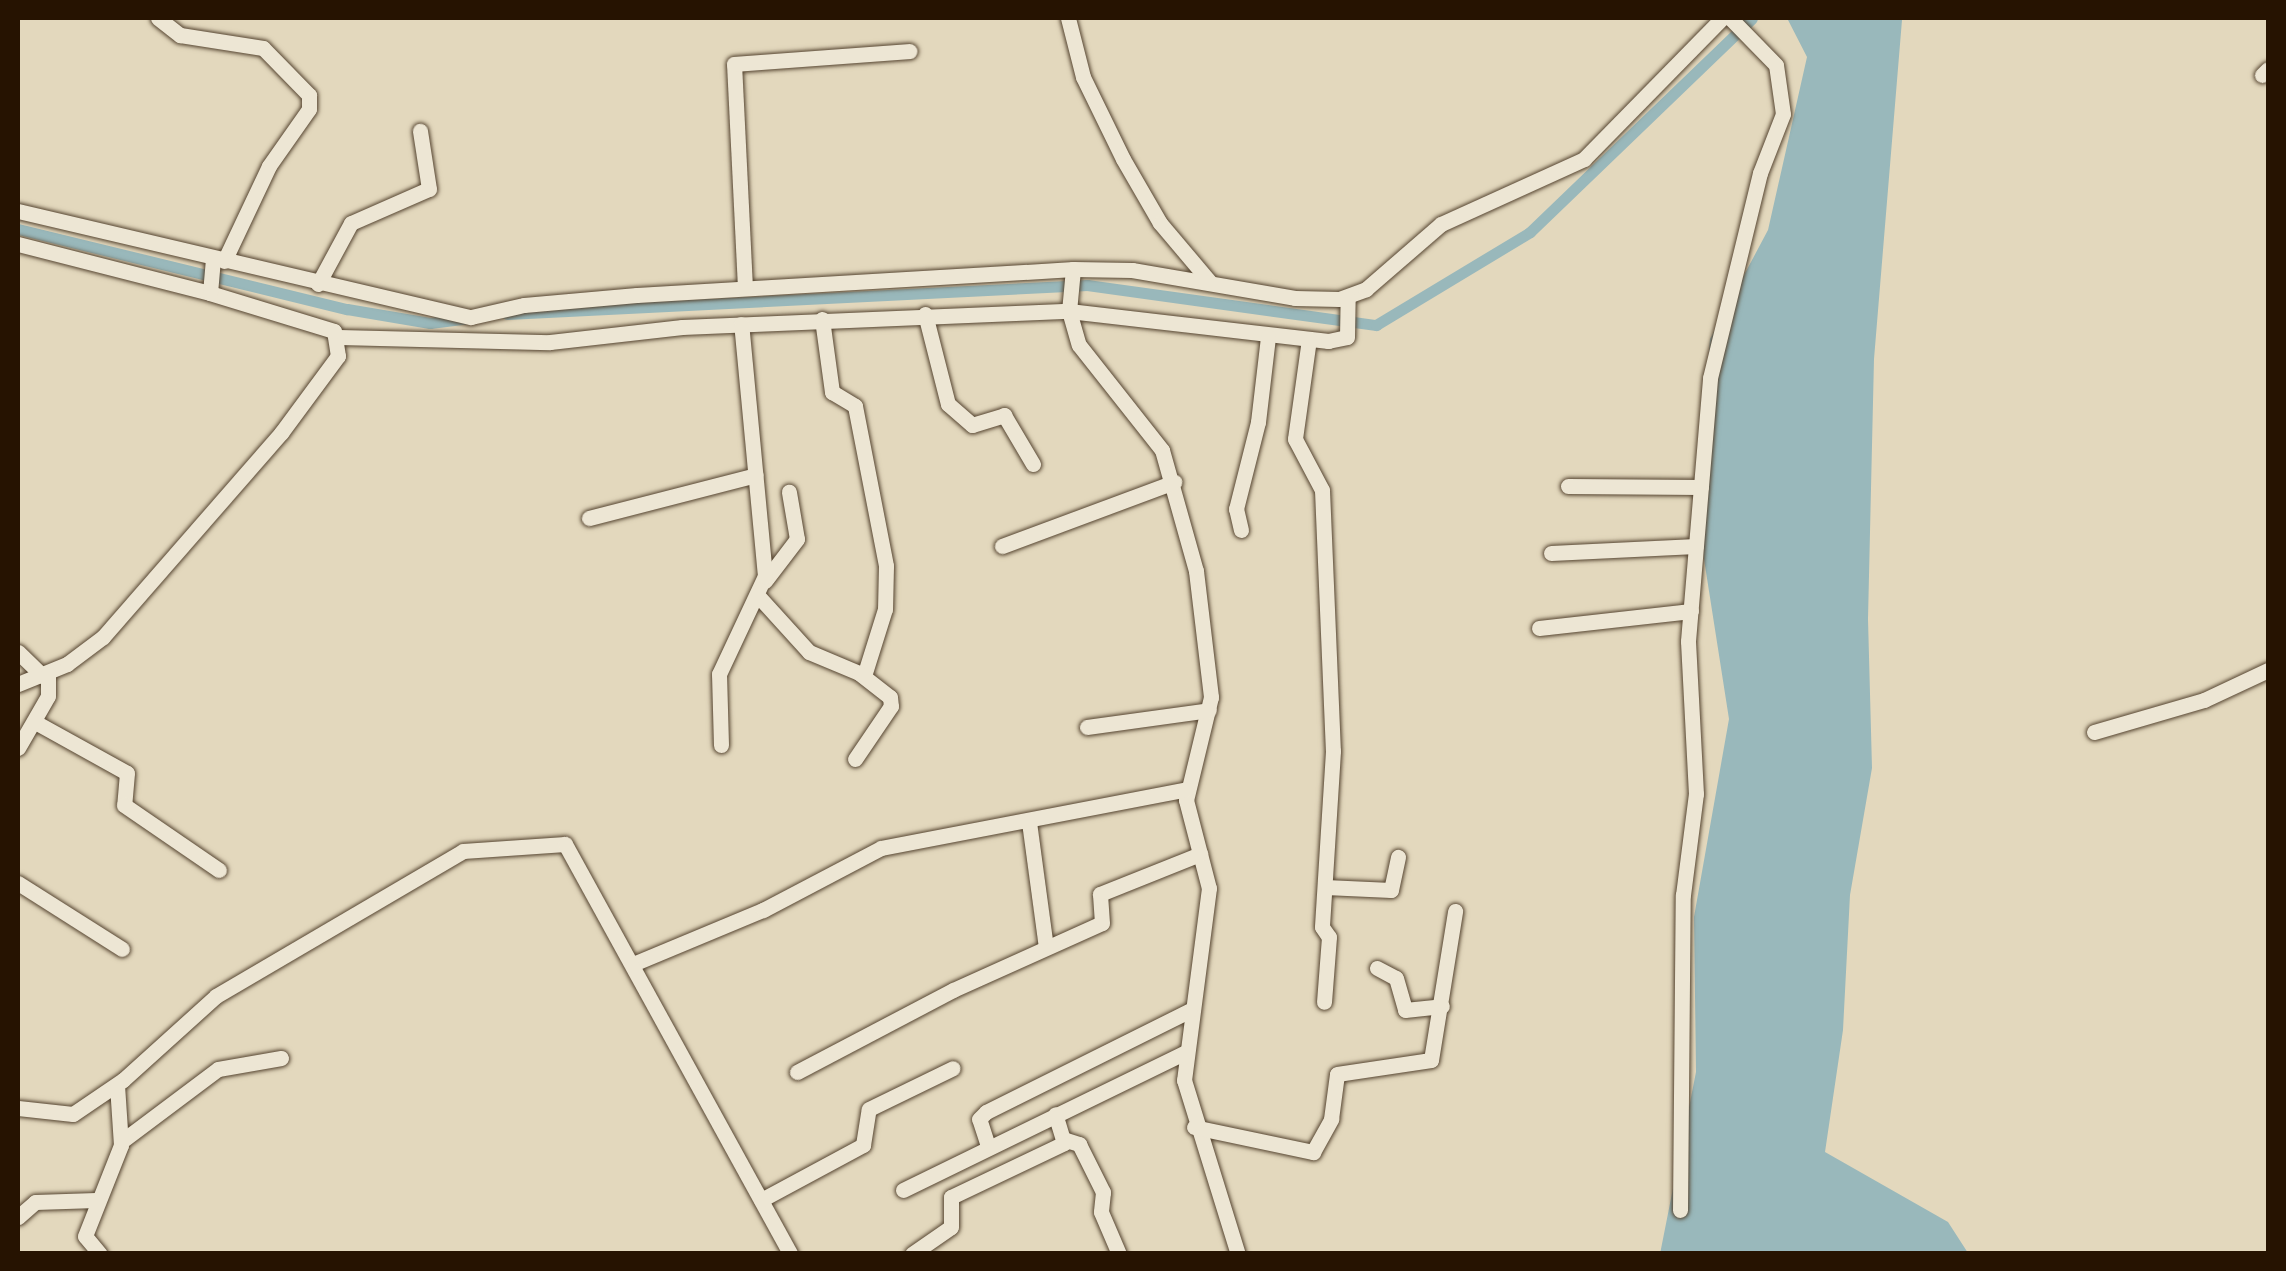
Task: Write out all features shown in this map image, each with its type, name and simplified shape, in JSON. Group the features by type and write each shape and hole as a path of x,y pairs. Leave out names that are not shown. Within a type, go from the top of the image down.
{"street":[{"path":"158,18 170,32 263,48 310,95 309,109 269,166 212,273"},
{"path":"1068,18 1083,77 1123,159 1160,223 1209,281"},
{"path":"18,244 212,273 318,284 472,317 537,303 746,288 1071,289 1209,281 1295,298 1348,298 1441,224 1600,147 1718,19 1776,66 1783,114 1760,173 1714,354 1701,488 1691,611 1696,768 1683,895 1680,1210"},
{"path":"746,288 734,64 910,52"},
{"path":"318,284 351,223 429,188 420,131"},
{"path":"18,211 212,273 339,338 550,342 741,324 925,314 1071,289 1268,337 1338,340 1349,323 1348,298"},
{"path":"1071,289 1079,345 1146,424 1174,482 1196,572 1210,710 1186,789 1209,888 1184,1053 1194,1127 1238,1254"},
{"path":"925,314 948,404 972,425 1004,415 1033,464"},
{"path":"822,319 832,392 855,406 886,566 884,609 864,676"},
{"path":"741,324 765,581"},
{"path":"1241,530 1236,508 1258,422 1268,337"},
{"path":"18,684 48,679 103,638 281,433 338,356 339,338"},
{"path":"1309,339 1295,439 1322,490 1334,766 1325,887 1324,1002"},
{"path":"590,518 756,475"},
{"path":"1002,546 1174,482"},
{"path":"1568,486 1701,488"},
{"path":"721,745 719,674 760,598 765,581 796,539 789,492"},
{"path":"1551,553 1696,546"},
{"path":"760,598 809,652 864,676 892,702 854,759"},
{"path":"1539,628 1691,611"},
{"path":"18,652 48,679"},
{"path":"2094,732 2204,700 2268,670"},
{"path":"18,748 35,722 48,679"},
{"path":"1087,728 1210,710"},
{"path":"35,722 127,772 121,802 219,870"},
{"path":"633,964 763,910 881,848 1186,789"},
{"path":"1029,822 1046,947"},
{"path":"18,1108 69,1115 117,1084 216,996 467,850 568,845 790,1254"},
{"path":"797,1072 1046,947 1102,923 1103,892 1200,854"},
{"path":"1325,887 1391,890 1398,857"},
{"path":"18,882 122,949"},
{"path":"1194,1127 1313,1152 1330,1119 1337,1074 1431,1060 1455,911"},
{"path":"1377,968 1396,978 1405,1010 1442,1006"},
{"path":"988,1146 979,1120 986,1112 1189,1011"},
{"path":"903,1190 1184,1053"},
{"path":"122,1141 218,1069 282,1058"},
{"path":"760,1200 863,1144 868,1110 953,1068"},
{"path":"88,1250 96,1200 122,1141 117,1084"},
{"path":"1055,1114 1066,1140"},
{"path":"912,1254 952,1227 950,1198 1066,1140 1079,1144 1103,1192 1102,1212 1120,1254"},
{"path":"18,1217 35,1202 96,1200"}],"water":[{"path":"1787,18 1902,20 1874,359 1868,619 1872,768 1850,895 1843,1030 1825,1152 1948,1222 1968,1253 1660,1254 1696,1072 1694,917 1729,719 1696,508 1710,339 1768,230 1807,57"}],"waterway":[{"path":"507,314 1087,285 1376,325 1530,232 1752,18"},
{"path":"18,229 347,309 430,323 464,319"}]}
